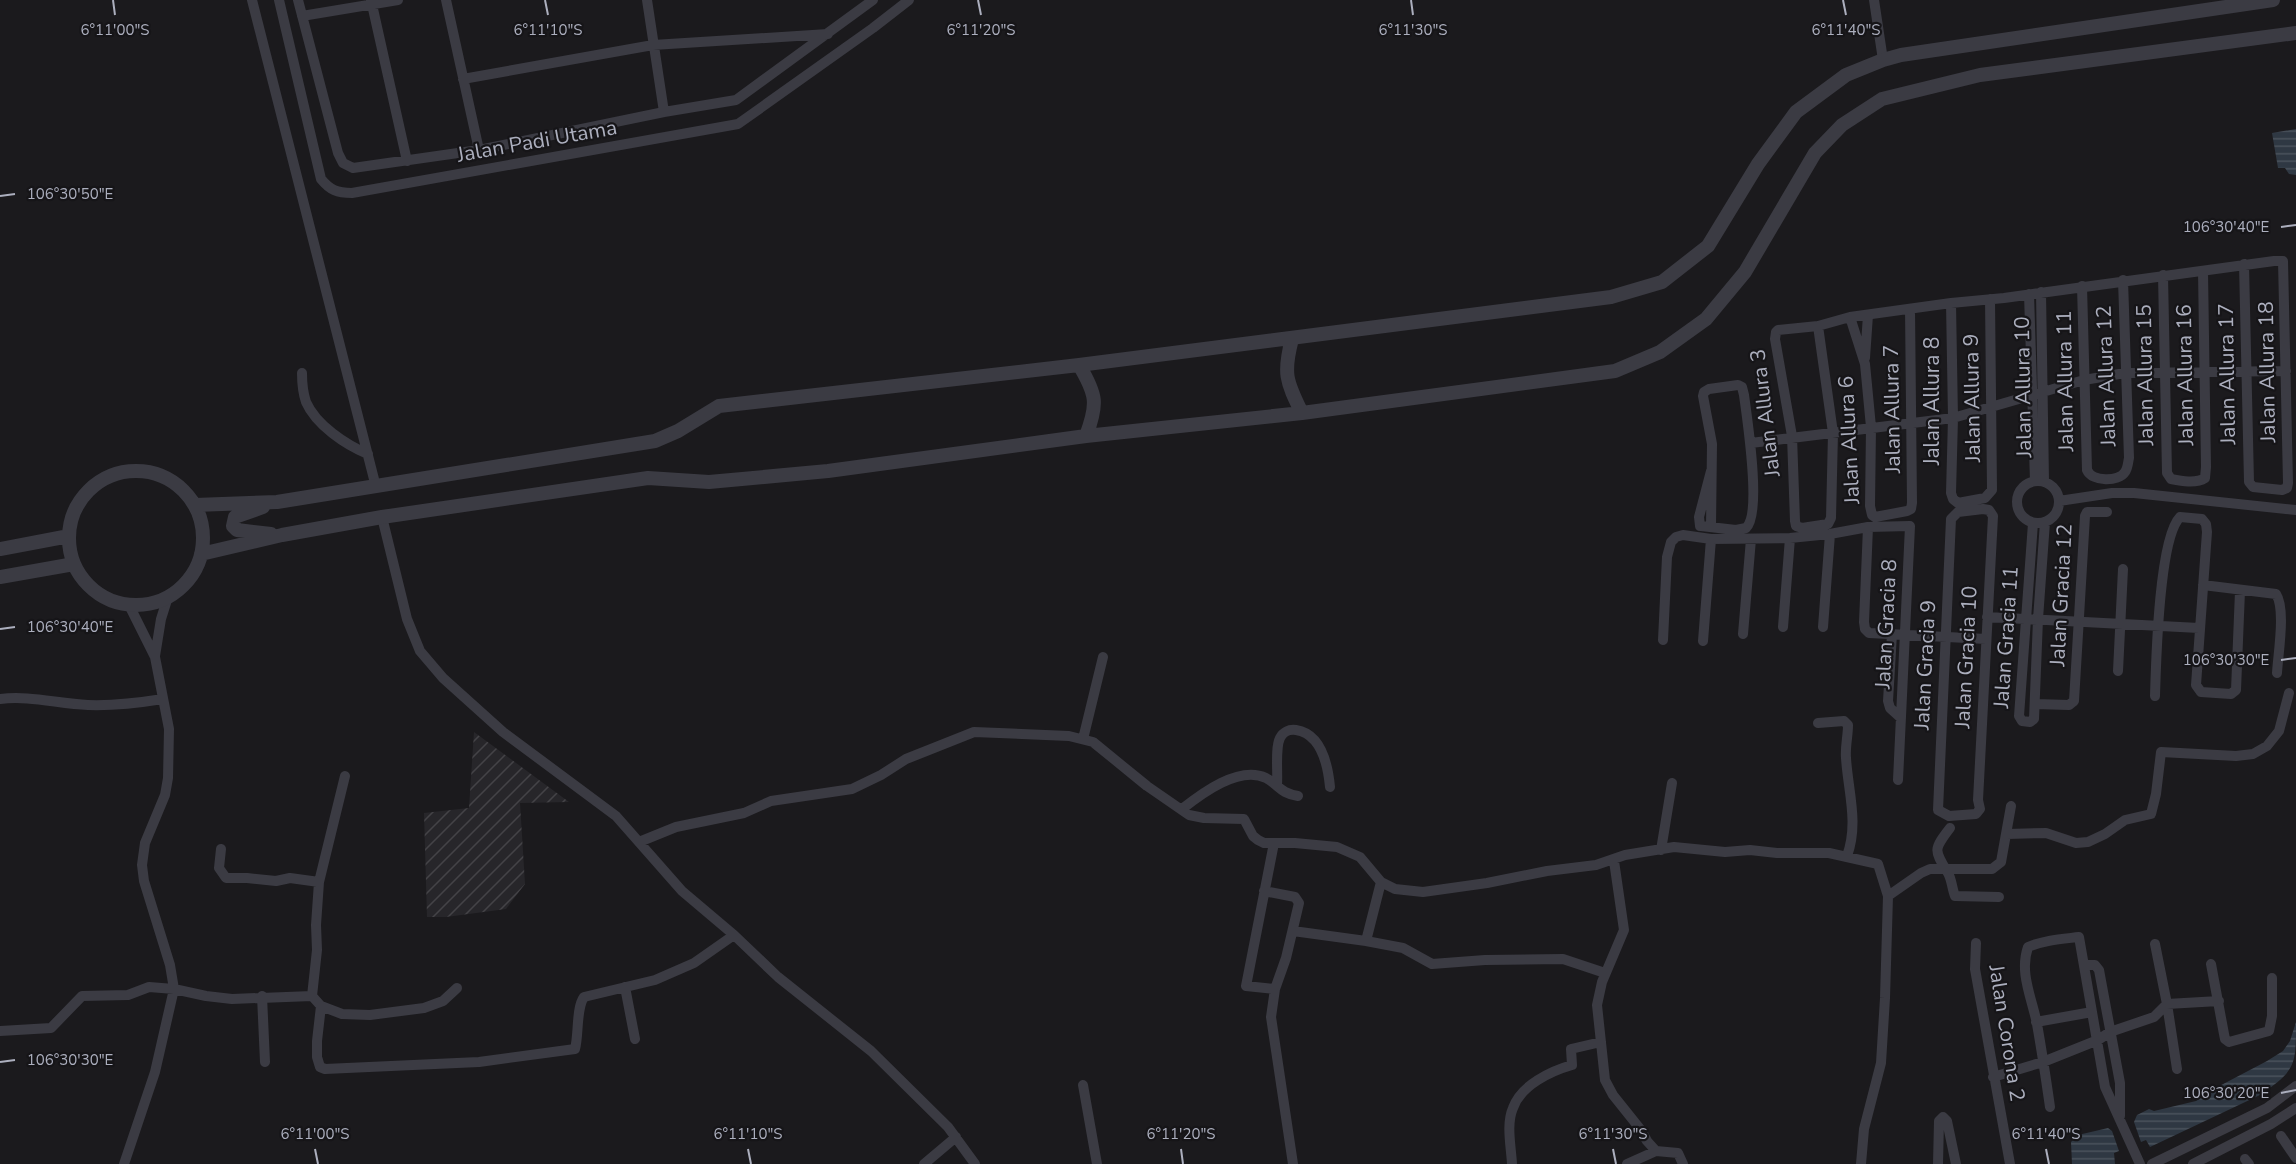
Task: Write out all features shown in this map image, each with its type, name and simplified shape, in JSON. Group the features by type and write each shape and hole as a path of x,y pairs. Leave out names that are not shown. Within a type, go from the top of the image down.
{"street":[{"path":"252,0 376,487"},
{"name":"Jalan Padi Utama","path":"279,0 321,178 329,188 338,193 352,193 738,124 909,0"},
{"path":"298,0 338,153 343,163 353,168 479,150 664,112 736,100 873,0"},
{"path":"302,16 372,1 398,0"},
{"path":"446,0 479,150"},
{"path":"646,0 664,112"},
{"path":"1874,0 1882,60"},
{"path":"195,506 277,502 655,441 678,431 719,406 1080,365 1611,297 1662,282 1708,246 1758,164 1796,112 1846,75 1882,60 1977,43 2273,0"},
{"path":"372,1 407,161"},
{"path":"201,554 282,535 382,517 648,478 709,482 828,471 1086,436 1302,412 1615,371 1660,352 1706,319 1745,272 1815,153 1842,125 1882,99 1980,75 2296,33"},
{"path":"464,79 653,45 829,34"},
{"name":"Jalan Allura 18","path":"2244,264 2283,261 2286,371 2287,488 2282,490 2253,487 2249,482"},
{"path":"1823,627 1831,518 1833,432 1818,326 1850,317 2244,264"},
{"name":"Jalan Allura 17","path":"2244,264 2249,482"},
{"name":"Jalan Allura 16","path":"2168,473 2175,480 2197,482 2205,478 2203,271"},
{"name":"Jalan Allura 15","path":"2163,275 2168,473"},
{"name":"Jalan Allura 12","path":"2089,475 2101,479 2119,477 2127,470 2123,280"},
{"name":"Jalan Allura 11","path":"2082,286 2086,460 2089,475"},
{"name":"Jalan Allura 10","path":"2037,393 2041,292"},
{"name":"Jalan Allura 10","path":"2029,294 2037,393 2040,481"},
{"name":"Jalan Allura 9","path":"1953,499 1958,503 1985,498 1992,490 1990,299"},
{"name":"Jalan Allura 8","path":"1951,303 1953,418 1950,493 1953,499"},
{"name":"Jalan Allura 7","path":"1872,514 1875,517 1911,509 1910,309"},
{"name":"Jalan Allura 6","path":"1868,315 1865,364 1871,427 1870,506 1872,514"},
{"name":"Jalan Allura 6","path":"1850,317 1865,364"},
{"name":"Jalan Allura 3","path":"1818,326 1782,329 1776,332 1791,436 1796,526 1829,529"},
{"path":"1292,339 1286,362 1288,385 1302,412"},
{"path":"1080,365 1092,386 1095,400 1094,413 1086,436"},
{"path":"1751,443 1791,436 1953,418 2084,380 2125,373 2286,371"},
{"path":"302,373 305,398 312,411 342,441 368,454"},
{"path":"1663,640 1667,557 1671,542 1683,535 1711,533 1746,528 1752,520 1751,443 1742,387 1733,385 1704,392 1712,444 1711,471 1698,523 1711,533 1751,539 1790,538 1829,529 1868,527 1865,629 1872,634 1986,639"},
{"path":"155,657 160,620 167,600 186,582 195,569 201,554 203,529 195,506 180,486 158,473 133,470 108,476 88,490 74,512 69,536 74,564 87,583 106,597 130,607 167,600"},
{"path":"2040,481 2052,486 2057,493 2058,510 2053,518 2045,522 2033,523 2018,512 2016,503 2023,486 2040,481"},
{"path":"2059,501 2112,493 2134,493 2296,510"},
{"path":"277,502 235,517 232,523 237,530 282,535"},
{"name":"Jalan Gracia 9","path":"1978,800 1980,809 1976,814 1949,816 1938,810 1950,523 1952,515 1958,512 1983,509 1989,510 1993,516"},
{"name":"Jalan Gracia 12","path":"2036,704 2069,705 2074,701 2085,516 2087,512 2107,512"},
{"name":"Jalan Gracia 10","path":"1978,800 1993,516"},
{"path":"2155,696 2158,626 2164,569 2175,522 2180,517 2189,516 2202,519 2206,524 2196,685 2198,690 2204,693 2231,694 2236,690 2240,591"},
{"path":"382,517 407,619 420,651 443,678 486,718 616,816 682,891 778,976 871,1052 948,1127 975,1164"},
{"name":"Jalan Gracia 11","path":"2033,523 2020,720 2030,722 2034,719 2036,704 2038,619 2045,522"},
{"name":"Jalan Gracia 8","path":"1868,527 1907,525 1911,531 1898,780"},
{"path":"1703,641 1711,533"},
{"path":"0,549 69,536"},
{"path":"1783,627 1790,538"},
{"path":"1743,634 1751,539"},
{"path":"0,577 74,564"},
{"path":"2118,671 2123,569"},
{"path":"2203,585 2276,594 2279,599 2277,673"},
{"path":"124,1164 155,1072 174,989 170,965 144,881 142,865 145,843 165,795 168,778 169,729 155,657 130,607"},
{"path":"1987,617 2199,628"},
{"name":"Jalan Gracia 8","path":"1892,634 1888,701 1890,708 1901,718"},
{"path":"1083,739 1103,657"},
{"path":"2007,834 2046,833 2076,843 2088,842 2105,834 2125,820 2151,814 2161,752 2236,756 2253,754 2267,746 2279,731 2289,693"},
{"path":"0,699 14,697 88,705 125,705 163,699"},
{"path":"1818,723 1844,721 1848,725 1846,759 1853,828 1852,843 1847,856"},
{"path":"1277,785 1281,736 1285,732 1299,730 1309,736 1325,756 1330,787"},
{"path":"639,842 676,827 744,813 771,801 852,789 881,775 906,759 974,732 1069,736 1094,742 1147,786 1189,815 1244,819 1253,836 1258,840 1322,845 1349,851 1360,857 1381,882 1395,889 1423,892 1487,883 1547,871 1596,865 1614,861 1625,855 1690,847 1725,852 1750,850 1777,853 1829,853 1878,864 1888,896 1885,998 1881,1063 1864,1129 1861,1164"},
{"path":"1182,809 1201,794 1224,782 1256,775 1277,785 1284,793 1298,796"},
{"path":"312,996 317,950 319,882 345,776"},
{"path":"1661,850 1672,783"},
{"path":"1888,896 1925,871 1992,869 2001,862 2011,806"},
{"path":"1950,828 1938,844 1940,862 1949,874 1954,896 1999,897"},
{"path":"1274,843 1246,986 1275,990"},
{"path":"221,849 219,868 226,878 276,881 290,878 319,882"},
{"path":"1614,861 1624,930 1605,973 1597,1005 1605,1080 1612,1095 1641,1130 1647,1142 1656,1150"},
{"path":"1365,941 1381,882"},
{"path":"1264,891 1298,899 1293,931 1275,990 1271,1017 1293,1164"},
{"path":"1293,931 1402,948 1432,964 1485,960 1563,959 1605,973"},
{"path":"321,1006 317,1057 320,1067 325,1069 478,1062 562,1052 575,1049 580,1004 584,997 655,980 694,963 734,935"},
{"path":"2050,1107 2036,1022 2024,973 2028,947 2053,940 2079,937 2105,1087 2140,1164"},
{"name":"Jalan Corona 2","path":"1976,943 1975,969 2010,1164"},
{"path":"2155,944 2177,1069"},
{"path":"2211,964 2226,1041 2269,1031 2272,978"},
{"path":"2085,965 2095,965 2099,970 2120,1083 2120,1123"},
{"path":"625,987 635,1038"},
{"path":"0,1031 51,1028 58,1024 78,999 86,994 123,996 144,988 174,989 232,999 262,996 312,996 321,1006 342,1014 370,1015 416,1009 443,1002 458,988"},
{"path":"262,996 265,1062"},
{"path":"1993,1077 2043,1062 2098,1040 2110,1032 2154,1017 2167,1004 2219,1001"},
{"path":"2036,1022 2092,1012"},
{"path":"1512,1164 1510,1120 1513,1106 1526,1090 1547,1074 1572,1065 1571,1049 1601,1042"},
{"path":"1083,1085 1097,1164"},
{"path":"2152,1164 2267,1108 2296,1086"},
{"path":"2198,1163 2296,1108"},
{"path":"1938,1164 1939,1121 1943,1118 1947,1121 1956,1164"},
{"path":"2281,1136 2296,1158"},
{"path":"924,1164 956,1137"},
{"path":"1627,1164 1656,1150 1675,1152 1682,1158 1683,1164"}],"shaded area":[{"path":"474,732 569,802 520,803 525,884 506,909 446,917 427,917 424,813 469,808"}],"water":[{"path":"2296,129 2296,175 2289,174 2285,168 2278,168 2272,133"},
{"path":"2296,1022 2292,1066 2272,1086 2260,1095 2150,1147 2146,1140 2141,1142 2134,1122 2137,1115 2149,1109 2154,1111 2196,1101 2208,1092 2267,1061 2283,1051 2290,1041"},
{"path":"2108,1128 2112,1131 2119,1151 2114,1153 2115,1164 2072,1164 2071,1142 2078,1135"}]}
